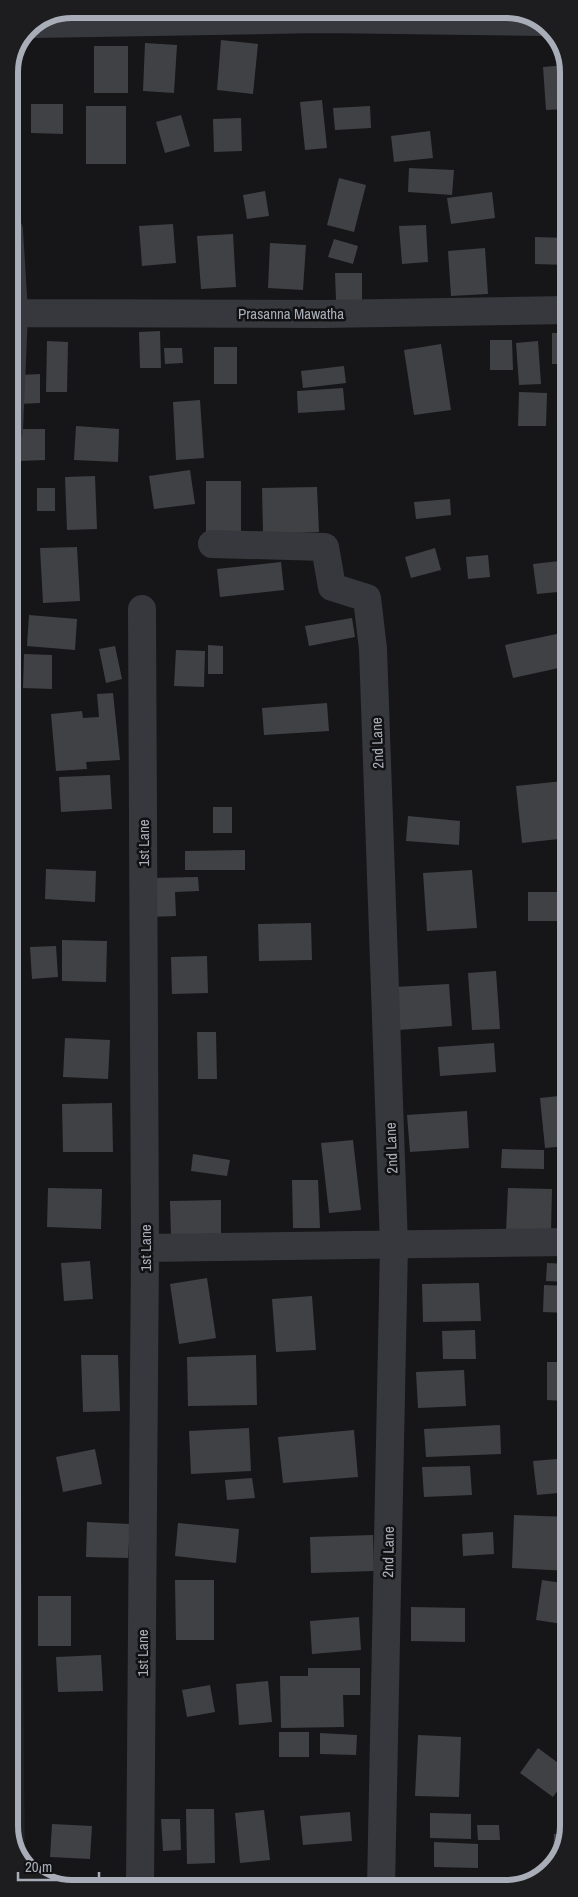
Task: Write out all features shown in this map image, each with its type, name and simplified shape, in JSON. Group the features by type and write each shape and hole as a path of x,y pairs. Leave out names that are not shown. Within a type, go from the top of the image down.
{"street":[{"path":"48,24 321,19 526,22"},
{"name":"Prasanna Mawatha","path":"18,313 322,314 560,310"},
{"name":"2nd Lane","path":"212,544 325,547 332,587 367,598 373,649 394,1245 381,1880"},
{"name":"1st Lane","path":"140,1879 145,1248 142,609"},
{"path":"145,1248 560,1242"}],"shaded area":[{"path":"18,1214 25,1852 18,1832"}],"building":[{"path":"221,40 258,44 253,94 217,90"},
{"path":"145,43 177,45 174,93 143,91"},
{"path":"94,46 128,46 128,93 94,93"},
{"path":"560,66 560,109 546,110 543,67"},
{"path":"322,100 327,148 305,150 300,102"},
{"path":"31,104 63,104 63,134 31,133"},
{"path":"86,106 126,106 126,164 86,164"},
{"path":"370,106 371,128 335,130 333,108"},
{"path":"181,115 190,146 165,153 156,122"},
{"path":"241,118 242,151 214,152 213,119"},
{"path":"430,131 433,158 394,162 391,136"},
{"path":"409,168 454,170 452,195 408,192"},
{"path":"339,178 366,185 354,232 327,225"},
{"path":"265,191 269,216 247,219 243,195"},
{"path":"492,192 495,218 451,224 447,198"},
{"path":"173,224 176,263 142,266 139,226"},
{"path":"426,225 428,262 402,264 399,226"},
{"path":"233,234 236,287 201,289 197,236"},
{"path":"535,237 560,238 560,265 535,264"},
{"path":"334,239 358,246 353,264 328,257"},
{"path":"270,243 306,245 303,290 268,288"},
{"path":"485,248 488,294 451,296 448,251"},
{"path":"335,273 362,273 362,300 336,300"},
{"path":"160,331 161,368 140,368 139,332"},
{"path":"552,333 560,333 560,364 552,364"},
{"path":"490,340 512,340 513,370 490,370"},
{"path":"47,341 68,342 67,392 46,392"},
{"path":"538,341 541,384 519,385 516,343"},
{"path":"441,344 451,410 414,415 404,350"},
{"path":"214,347 237,347 237,384 214,384"},
{"path":"164,348 182,348 183,363 165,364"},
{"path":"344,366 346,383 303,388 301,371"},
{"path":"40,374 40,403 19,404 19,375"},
{"path":"343,388 345,410 298,413 297,391"},
{"path":"519,392 547,393 546,426 518,426"},
{"path":"200,400 204,458 176,460 173,402"},
{"path":"76,426 119,429 118,462 74,460"},
{"path":"18,429 45,429 45,460 19,461"},
{"path":"190,470 195,504 154,509 149,476"},
{"path":"95,476 97,529 67,530 65,477"},
{"path":"206,481 241,481 241,532 206,532"},
{"path":"317,487 319,532 263,534 262,488"},
{"path":"37,488 55,488 55,511 37,511"},
{"path":"450,499 451,515 416,519 414,502"},
{"path":"18,510 20,510 21,556 18,556"},
{"path":"77,547 80,601 43,603 40,548"},
{"path":"435,548 441,570 411,578 405,557"},
{"path":"488,555 490,577 468,579 466,557"},
{"path":"560,561 560,592 537,594 533,564"},
{"path":"281,562 284,590 220,597 217,569"},
{"path":"29,615 77,619 75,650 27,646"},
{"path":"352,618 355,637 309,646 305,626"},
{"path":"560,633 560,668 513,678 505,645"},
{"path":"208,645 223,646 223,674 208,674"},
{"path":"115,646 122,679 106,683 99,649"},
{"path":"176,650 205,651 204,687 174,686"},
{"path":"24,654 52,655 52,689 23,688"},
{"path":"113,693 120,760 86,762 87,769 56,771 51,714 82,711 83,718 99,717 97,694"},
{"path":"327,703 329,731 264,735 262,708"},
{"path":"110,775 112,809 61,812 59,777"},
{"path":"560,781 560,839 522,843 516,786"},
{"path":"213,807 232,807 232,833 213,833"},
{"path":"408,816 460,821 459,845 406,841"},
{"path":"245,850 245,870 185,870 185,851"},
{"path":"46,869 96,871 95,902 45,899"},
{"path":"472,870 477,928 427,931 423,873"},
{"path":"198,877 199,891 175,892 176,916 150,917 149,878"},
{"path":"528,892 560,892 560,921 528,921"},
{"path":"311,923 312,960 259,961 258,924"},
{"path":"62,940 107,941 106,982 62,981"},
{"path":"56,946 58,977 32,979 30,947"},
{"path":"207,956 208,993 172,994 171,957"},
{"path":"496,971 500,1029 472,1030 468,973"},
{"path":"449,984 452,1026 398,1030 395,987"},
{"path":"197,1032 216,1032 217,1079 198,1079"},
{"path":"65,1038 110,1040 108,1079 63,1077"},
{"path":"494,1043 496,1072 440,1076 438,1047"},
{"path":"560,1096 560,1147 545,1148 540,1098"},
{"path":"112,1103 113,1152 63,1152 62,1104"},
{"path":"467,1111 469,1148 410,1152 407,1115"},
{"path":"353,1140 361,1210 329,1213 321,1143"},
{"path":"502,1149 544,1150 544,1169 501,1168"},
{"path":"193,1154 230,1160 227,1176 191,1171"},
{"path":"292,1180 318,1180 320,1228 293,1228"},
{"path":"48,1188 102,1189 101,1229 47,1227"},
{"path":"508,1188 552,1189 551,1233 506,1232"},
{"path":"221,1200 221,1237 171,1237 170,1201"},
{"path":"90,1261 93,1299 64,1301 61,1263"},
{"path":"547,1263 560,1264 560,1282 546,1281"},
{"path":"207,1278 216,1338 179,1344 170,1284"},
{"path":"479,1283 481,1321 423,1322 422,1284"},
{"path":"544,1285 560,1286 560,1313 543,1312"},
{"path":"312,1296 316,1350 276,1352 272,1299"},
{"path":"475,1330 476,1359 443,1359 442,1331"},
{"path":"81,1355 118,1355 120,1411 83,1412"},
{"path":"256,1355 257,1405 188,1406 187,1357"},
{"path":"547,1362 560,1362 560,1401 547,1400"},
{"path":"464,1370 466,1406 418,1408 416,1372"},
{"path":"500,1425 501,1454 426,1457 424,1429"},
{"path":"249,1428 251,1471 191,1474 189,1431"},
{"path":"354,1430 358,1477 283,1483 278,1437"},
{"path":"95,1449 102,1484 63,1492 56,1457"},
{"path":"560,1459 560,1493 537,1495 533,1461"},
{"path":"470,1466 472,1495 424,1497 422,1467"},
{"path":"252,1478 255,1498 227,1500 225,1480"},
{"path":"514,1515 560,1517 560,1571 512,1568"},
{"path":"87,1522 130,1524 128,1558 86,1557"},
{"path":"178,1523 239,1529 236,1563 175,1556"},
{"path":"493,1532 494,1554 463,1556 462,1534"},
{"path":"373,1535 374,1571 311,1573 310,1537"},
{"path":"175,1580 214,1580 214,1640 176,1640"},
{"path":"542,1580 560,1583 560,1624 536,1620"},
{"path":"38,1596 71,1596 71,1646 38,1646"},
{"path":"411,1607 465,1608 465,1642 411,1641"},
{"path":"359,1617 361,1650 312,1654 310,1621"},
{"path":"101,1655 103,1691 58,1692 56,1657"},
{"path":"308,1668 360,1668 360,1695 343,1695 344,1727 281,1728 280,1676 308,1676"},
{"path":"268,1681 272,1722 239,1725 236,1684"},
{"path":"210,1685 215,1712 187,1717 182,1690"},
{"path":"279,1732 309,1732 309,1757 279,1757"},
{"path":"320,1733 357,1735 356,1755 320,1754"},
{"path":"418,1735 461,1737 459,1797 415,1796"},
{"path":"538,1748 560,1764 560,1787 553,1797 520,1773"},
{"path":"186,1809 214,1809 215,1863 187,1864"},
{"path":"264,1810 270,1860 240,1863 235,1813"},
{"path":"350,1812 352,1841 303,1845 300,1816"},
{"path":"430,1813 471,1814 471,1839 430,1838"},
{"path":"161,1819 180,1819 181,1850 163,1851"},
{"path":"52,1824 92,1826 90,1859 50,1857"},
{"path":"477,1825 499,1825 500,1840 478,1840"},
{"path":"554,1834 560,1834 558,1843 553,1851"},
{"path":"434,1842 478,1844 478,1868 434,1867"}]}
